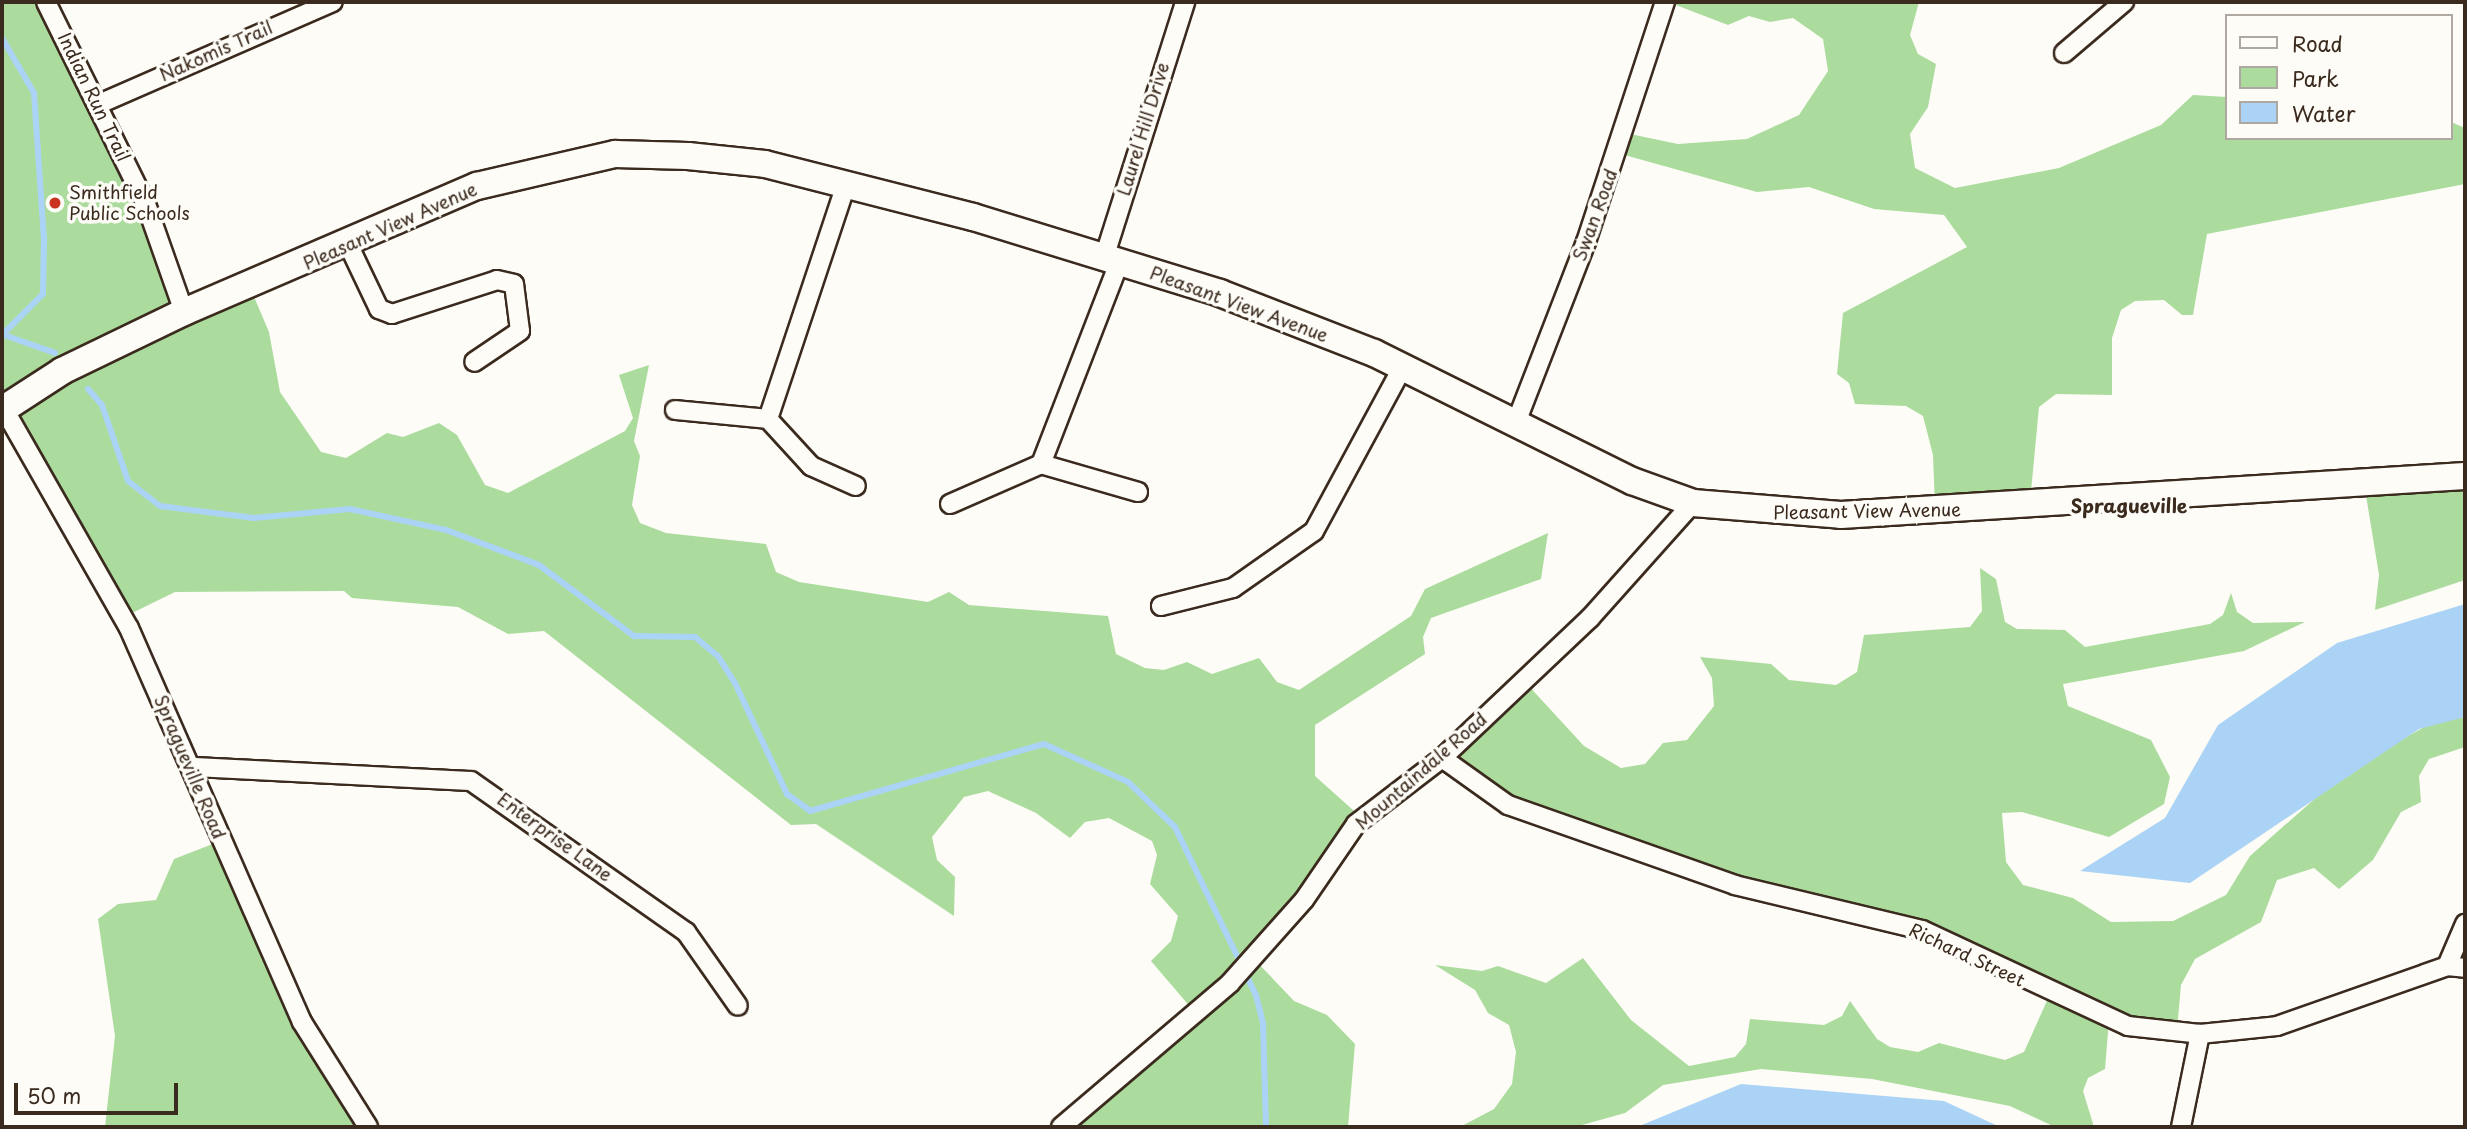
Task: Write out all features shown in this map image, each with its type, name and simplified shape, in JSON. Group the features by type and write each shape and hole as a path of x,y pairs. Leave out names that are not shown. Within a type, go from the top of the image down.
{"main road":[{"name":"Pleasant View Avenue","path":"3,410 62,371 184,312 348,244 477,186 615,154 765,164 1112,260 1220,293 1402,368 1515,425 1693,503 1763,513 1910,513 2465,475"}],"street":[{"name":"Indian Run Trail","path":"46,2 99,104 146,204 184,312"},
{"name":"Nakomis Trail","path":"99,104 333,2"},
{"name":"Laurel Hill Drive","path":"1041,464 1112,260 1185,2"},
{"name":"Swan Road","path":"1515,425 1586,242 1665,2"},
{"path":"2064,53 2124,2"},
{"path":"768,419 846,185"},
{"path":"348,244 379,309 392,314 497,279 514,284 520,331 474,362"},
{"path":"1161,606 1233,588 1314,531 1402,368"},
{"name":"Spragueville Road","path":"3,410 129,628 194,767 243,896 302,1022 368,1127"},
{"path":"674,410 768,419 811,466 856,486"},
{"path":"950,504 1041,464 1138,492"},
{"name":"Mountaindale Road","path":"1061,1127 1230,983 1304,900 1356,824 1442,758 1590,618 1693,503"},
{"name":"Richard Street","path":"1442,758 1508,805 1735,885 1922,930 2128,1026 2200,1034 2277,1026 2447,966 2465,968"},
{"name":"Enterprise Lane","path":"194,767 471,781 687,932 738,1006"},
{"path":"2447,966 2465,924"},
{"path":"2181,1127 2200,1034"}],"green space":[{"path":"2,2 49,2 187,309 249,285 269,332 280,392 321,452 346,458 387,433 403,437 439,423 457,435 485,485 508,493 625,431 633,418 619,375 649,365 634,441 640,456 632,505 640,523 666,533 766,544 776,572 799,582 928,602 949,592 969,605 1108,616 1116,654 1145,668 1164,670 1187,662 1212,674 1259,658 1277,682 1299,690 1411,616 1425,589 1548,533 1541,579 1431,618 1423,637 1425,654 1315,725 1315,776 1363,819 1256,961 1294,1001 1327,1015 1355,1044 1348,1127 1065,1127 1192,1009 1151,961 1171,941 1178,916 1150,884 1157,855 1152,841 1109,818 1085,822 1070,838 1036,813 988,791 964,797 932,837 937,860 955,877 954,916 816,824 791,825 544,631 508,634 458,607 352,598 344,591 175,592 128,615 12,398 2,401"},
{"path":"1668,2 1919,2 1910,35 1918,54 1936,64 1928,107 1910,134 1915,168 1955,188 2059,168 2161,125 2193,95 2226,97 2226,140 2453,140 2453,123 2465,128 2465,184 2207,234 2193,315 2182,315 2164,300 2135,301 2121,310 2112,338 2112,395 2056,394 2039,407 2030,502 1935,507 1933,455 1923,416 1906,406 1855,404 1849,383 1837,374 1843,313 1967,247 1944,215 1874,209 1809,187 1757,192 1621,154 1630,134 1678,144 1747,139 1799,115 1828,71 1823,39 1793,18 1770,22 1749,16 1728,25"},
{"path":"2465,472 2465,580 2375,610 2379,575 2364,483"},
{"path":"1980,568 1996,579 2005,622 2017,629 2065,630 2085,647 2210,624 2223,615 2231,593 2237,612 2253,623 2305,622 2244,651 2063,684 2068,706 2151,740 2170,777 2164,804 2109,837 2022,812 2002,813 2006,862 2023,885 2073,898 2111,922 2173,921 2226,895 2250,856 2346,771 2465,704 2465,747 2429,759 2419,776 2421,802 2401,812 2373,860 2339,889 2314,868 2277,880 2261,922 2195,959 2181,985 2177,1030 2109,1020 2105,1069 2088,1078 2083,1091 2094,1127 2055,1127 2010,1106 1872,1079 1761,1069 1663,1085 1625,1113 1575,1127 1460,1127 1494,1109 1512,1084 1516,1052 1509,1025 1488,1013 1475,990 1435,965 1482,971 1498,966 1546,983 1583,958 1631,1020 1689,1066 1735,1057 1746,1044 1750,1019 1824,1025 1842,1016 1850,1001 1877,1039 1890,1047 1918,1052 1939,1043 2005,1060 2024,1052 2050,994 1960,948 1740,886 1519,808 1448,759 1526,683 1584,746 1621,768 1645,764 1663,743 1687,740 1714,706 1712,678 1700,657 1771,664 1789,680 1836,685 1857,672 1864,635 1970,627 1982,611"},
{"path":"223,840 334,1074 371,1127 105,1127 115,1036 98,919 118,904 156,900 174,859"}],"water":[{"path":"2465,604 2465,717 2419,729 2190,883 2080,871 2165,818 2218,725 2337,643"},
{"path":"1741,1084 1944,1101 2000,1127 1637,1127"}],"waterway":[{"path":"2,38 34,93 44,240 43,294 2,335"},
{"path":"4,335 55,353"},
{"path":"88,389 102,405 128,481 160,506 254,518 350,509 446,530 539,565 634,636 695,637 718,656 735,683 787,794 810,811 1044,744 1128,782 1175,827 1256,995 1263,1024 1266,1127"}],"place":[{"name":"Smithfield Public Schools","path":"55,203"}],"district":[{"name":"Spragueville","path":"2129,506"}]}
